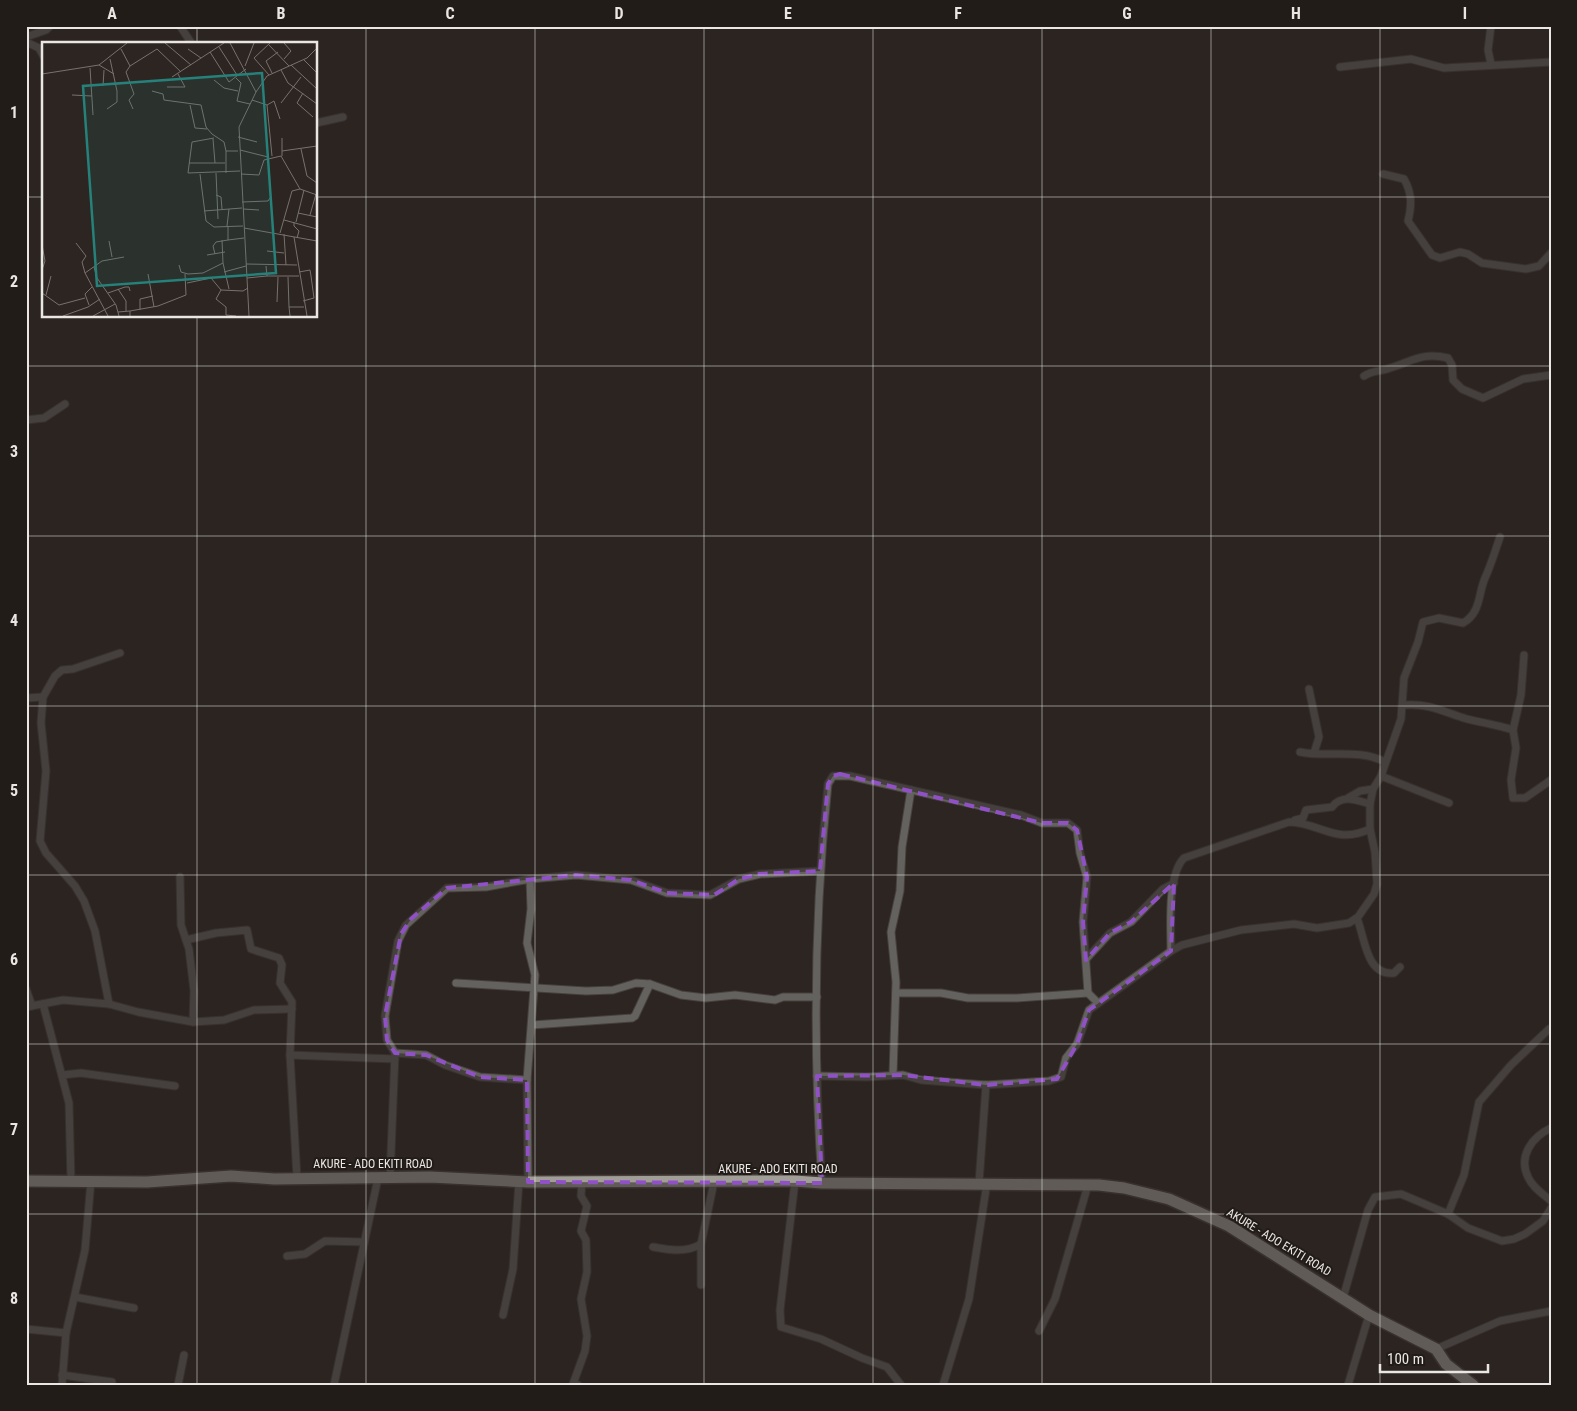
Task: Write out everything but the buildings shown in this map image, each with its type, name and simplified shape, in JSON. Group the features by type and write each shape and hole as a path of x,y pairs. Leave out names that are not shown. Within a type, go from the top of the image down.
{"main road":[{"name":"AKURE - ADO EKITI ROAD","path":"26,1181 147,1182 231,1176 297,1178 430,1177 523,1181 714,1182 795,1180 822,1183 983,1183 1088,1185 1124,1188 1168,1199 1229,1226 1368,1315 1436,1349 1446,1364 1473,1385"}],"street":[{"path":"26,37 50,26"},
{"path":"180,26 191,42"},
{"path":"1491,26 1488,50 1491,64"},
{"path":"26,42 39,48 42,53"},
{"path":"1340,67 1411,59 1444,68 1551,62"},
{"path":"318,123 343,117"},
{"path":"1383,174 1404,179 1411,190 1411,208 1408,221 1432,255 1440,258 1460,252 1468,254 1482,263 1526,269 1539,266 1551,253"},
{"path":"1364,376 1373,370 1389,369 1423,356 1448,358 1452,364 1453,380 1462,389 1482,398 1523,380 1551,376"},
{"path":"26,420 44,418 65,404"},
{"path":"817,1076 873,1077 893,1074 921,1080 986,1085 1049,1081 1061,1077 1066,1058 1077,1044 1086,1014 1097,1002 1182,945 1241,930 1294,924 1317,928 1349,923 1356,919 1376,889 1376,861 1370,829 1370,804 1373,789 1381,776 1401,719 1404,705 1404,678 1418,642 1423,622 1433,618 1463,623 1467,621 1479,604 1486,576 1500,537"},
{"path":"110,1004 95,931 84,901 75,886 46,853 40,841 46,771 41,723 43,697 55,676 62,670 73,669 120,653"},
{"path":"1524,655 1521,695 1513,730 1516,748 1511,780 1513,798 1525,798 1551,780"},
{"path":"1309,689 1319,737 1314,753"},
{"path":"26,698 43,697"},
{"path":"1404,705 1434,706 1465,718 1513,730"},
{"path":"1300,752 1365,755 1385,762"},
{"path":"822,1183 817,1076 820,871 828,784 833,776 850,776 1021,815 1042,823 1063,822 1075,827 1087,877 1083,922 1088,993 1097,1002"},
{"path":"1381,776 1449,803"},
{"path":"1171,951 1174,883 1178,865 1184,858 1303,818 1306,810 1332,807 1335,803 1360,791 1373,789"},
{"path":"893,1074 896,962 892,932 900,891 902,846 911,790"},
{"path":"1348,798 1370,804"},
{"path":"1289,822 1304,822 1333,834 1361,833 1370,829"},
{"path":"390,1178 395,1056 387,1040 385,1016 395,953 406,925 447,888 486,887 530,879 576,875 621,878 667,894 710,895 739,879 760,874 820,871"},
{"path":"180,877 181,925 186,940 194,991 193,1022"},
{"path":"503,1315 513,1269 523,1181 527,1080 535,967 527,943 531,909 530,879"},
{"path":"1087,958 1110,932 1130,922 1163,889 1174,883"},
{"path":"1356,919 1368,954 1377,969 1388,974 1398,971 1400,967"},
{"path":"186,940 216,933 247,930 251,949 276,956 281,961 280,983 290,996 292,1009 290,1055 297,1178"},
{"path":"456,983 534,990 613,990 636,983 650,984 681,995 706,998 735,995 775,1000 784,997 817,997"},
{"path":"532,1025 632,1018 635,1016 650,984"},
{"path":"26,989 29,1006 75,1000 110,1004 138,1012 193,1022 224,1020 254,1010 292,1009"},
{"path":"896,994 940,993 968,998 1017,998 1088,993"},
{"path":"43,1004 68,1103 71,1181"},
{"path":"1448,1214 1464,1175 1479,1102 1511,1065 1549,1029"},
{"path":"290,1055 426,1055 444,1065 480,1077 527,1080"},
{"path":"62,1075 81,1073 175,1086"},
{"path":"943,1385 969,1300 983,1183 986,1085"},
{"path":"1551,1128 1536,1138 1529,1147 1525,1164 1528,1178 1551,1201"},
{"path":"334,1385 378,1178"},
{"path":"795,1180 780,1310 781,1327 821,1339 887,1367 901,1385"},
{"path":"62,1385 66,1333 85,1250 91,1181"},
{"path":"578,1385 573,1384 585,1351 587,1336 581,1299 587,1272 586,1240 581,1231 587,1206 581,1196 582,1181"},
{"path":"701,1285 701,1244 714,1182"},
{"path":"1039,1331 1055,1299 1088,1185"},
{"path":"1343,1298 1368,1210 1376,1197 1401,1194 1448,1214 1468,1228 1508,1241 1525,1234 1543,1221 1551,1208"},
{"path":"286,1256 305,1254 324,1241 364,1242"},
{"path":"653,1247 682,1251 701,1244"},
{"path":"75,1297 134,1308"},
{"path":"1436,1349 1500,1321 1551,1311"},
{"path":"1348,1385 1368,1315"},
{"path":"26,1329 66,1333"},
{"path":"178,1385 184,1355"},
{"path":"62,1375 112,1382"}],"highlighted area":[{"path":"840,774 1042,823 1068,823 1077,830 1087,877 1083,922 1086,960 1110,933 1131,922 1174,883 1171,951 1089,1010 1077,1044 1057,1079 986,1085 903,1075 817,1076 822,1183 528,1182 527,1080 480,1077 426,1055 395,1053 387,1040 385,1016 401,934 411,919 447,888 576,875 631,880 667,893 714,895 739,879 760,874 820,871 828,784 833,776"}]}
